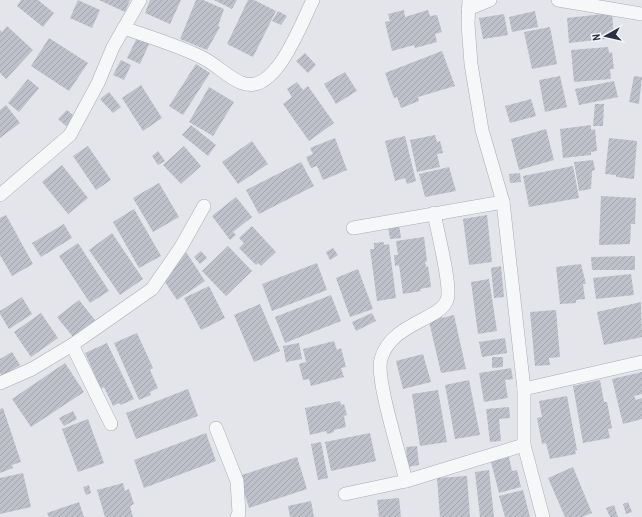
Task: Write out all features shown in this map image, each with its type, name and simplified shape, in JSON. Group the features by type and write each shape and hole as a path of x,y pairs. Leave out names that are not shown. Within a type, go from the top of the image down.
{"street":[{"path":"0,196 70,135 98,83 113,47 140,0"},
{"path":"124,28 204,58 224,73 243,83 257,84 271,76 286,56 312,0"},
{"path":"490,0 469,5 471,64 482,130 503,202 524,389 524,445 543,517"},
{"path":"558,0 642,14"},
{"path":"353,228 503,202"},
{"path":"0,383 32,369 72,345 152,289 181,247 204,206"},
{"path":"406,481 381,382 380,360 389,342 402,330 443,307 447,299 447,281 434,213"},
{"path":"72,345 111,424"},
{"path":"524,389 642,362"},
{"path":"216,428 237,481 239,513 237,517"},
{"path":"345,494 406,481 524,445"}],"building":[{"path":"21,0 38,0 54,13 43,27 17,6"},
{"path":"78,0 100,10 92,28 70,18"},
{"path":"99,0 130,0 125,12"},
{"path":"150,0 181,0 170,24 145,13"},
{"path":"196,0 203,0 224,9 218,26 220,27 207,50 180,39"},
{"path":"214,0 237,0 232,9"},
{"path":"248,0 254,0 276,11 253,57 227,44"},
{"path":"404,10 405,17 428,10 430,16 437,15 442,32 435,34 437,42 415,48 414,45 392,51 385,22 390,21 388,14"},
{"path":"278,11 287,16 281,25 272,21"},
{"path":"535,11 538,27 512,32 509,17"},
{"path":"612,13 614,38 569,43 567,18"},
{"path":"504,14 508,35 483,39 479,18"},
{"path":"7,26 33,50 6,79 0,73 0,30 2,32"},
{"path":"550,27 557,64 532,69 524,32"},
{"path":"49,38 88,63 69,91 31,66"},
{"path":"137,38 149,44 140,64 127,58"},
{"path":"608,47 609,53 612,52 614,69 610,69 611,79 574,82 571,50"},
{"path":"442,51 455,86 418,97 419,101 401,108 397,97 394,98 385,73"},
{"path":"305,53 316,65 308,73 296,61"},
{"path":"121,60 131,65 124,80 113,75"},
{"path":"196,64 210,73 183,115 169,106"},
{"path":"345,72 357,91 336,104 324,84"},
{"path":"560,76 567,107 545,112 539,80"},
{"path":"634,76 642,77 639,104 629,102"},
{"path":"28,79 39,88 19,112 8,103"},
{"path":"614,81 618,97 579,105 575,89"},
{"path":"297,82 303,90 308,86 334,123 309,141 283,104 292,97 287,89"},
{"path":"141,85 162,118 143,131 122,98"},
{"path":"209,87 234,102 213,136 189,122"},
{"path":"109,92 121,107 113,113 100,99"},
{"path":"531,99 536,116 510,123 505,106"},
{"path":"595,104 604,104 603,126 593,126"},
{"path":"6,105 20,123 0,138 0,110"},
{"path":"67,110 75,117 66,126 58,119"},
{"path":"191,125 216,145 208,156 182,135"},
{"path":"591,125 591,130 595,129 597,151 591,152 591,155 563,158 560,129"},
{"path":"546,129 554,160 519,170 511,139"},
{"path":"435,135 437,142 440,141 443,153 437,154 440,167 417,172 410,140"},
{"path":"405,136 416,181 407,184 405,178 395,181 385,141"},
{"path":"335,138 347,170 323,180 317,166 311,168 306,157 313,154 310,148"},
{"path":"609,138 637,141 634,179 605,174"},
{"path":"252,141 268,164 238,184 222,162"},
{"path":"88,146 111,180 96,190 73,156"},
{"path":"184,146 201,166 181,184 163,165"},
{"path":"158,151 165,161 158,165 152,156"},
{"path":"593,160 595,170 592,171 591,189 579,191 574,162"},
{"path":"301,162 314,186 259,214 246,190"},
{"path":"62,165 88,198 68,214 42,182"},
{"path":"573,166 579,198 529,207 523,176"},
{"path":"449,167 456,191 425,197 419,174"},
{"path":"520,173 521,182 510,183 509,174"},
{"path":"159,183 179,217 153,232 133,198"},
{"path":"601,196 636,198 635,224 631,224 630,244 599,245"},
{"path":"236,197 252,217 233,232 236,235 230,240 212,216"},
{"path":"134,209 161,256 139,268 113,222"},
{"path":"6,215 33,264 12,276 0,255 0,218"},
{"path":"487,215 492,262 469,265 463,219"},
{"path":"64,224 72,238 41,257 32,243"},
{"path":"399,225 401,238 390,239 388,227"},
{"path":"252,226 276,252 261,266 258,263 256,265 239,248 244,243 239,238"},
{"path":"112,233 143,279 120,295 89,250"},
{"path":"424,237 427,261 425,262 426,267 428,266 431,287 420,289 421,291 403,294 399,265 395,266 394,255 398,255 396,241"},
{"path":"384,242 384,245 389,244 396,298 377,301 370,249 374,249 374,243"},
{"path":"78,243 109,291 90,303 59,256"},
{"path":"228,246 252,271 226,296 202,271"},
{"path":"333,248 338,255 330,260 326,252"},
{"path":"201,251 207,258 200,264 194,257"},
{"path":"186,252 205,281 177,300 165,282"},
{"path":"635,256 635,270 592,270 591,257"},
{"path":"317,263 327,290 272,311 262,284"},
{"path":"581,264 586,284 583,284 585,299 576,300 576,303 560,304 556,267"},
{"path":"501,266 504,297 494,298 491,268"},
{"path":"358,269 373,309 350,317 336,278"},
{"path":"631,274 634,295 596,299 593,278"},
{"path":"489,279 497,331 478,334 471,282"},
{"path":"209,286 225,318 201,330 184,298"},
{"path":"331,295 341,321 285,343 275,317"},
{"path":"22,297 32,314 9,329 0,314 0,311"},
{"path":"79,300 95,320 73,337 57,317"},
{"path":"641,302 642,337 604,345 597,312"},
{"path":"260,304 280,351 254,362 234,315"},
{"path":"556,310 560,357 549,358 550,365 535,366 530,312"},
{"path":"41,313 58,338 31,357 14,332"},
{"path":"372,313 376,321 356,331 352,322"},
{"path":"442,314 442,318 454,315 466,369 441,373 428,317"},
{"path":"137,333 153,368 150,370 158,388 150,392 151,395 139,400 114,343"},
{"path":"505,338 507,353 482,357 479,342"},
{"path":"334,341 337,350 341,348 346,367 341,368 344,377 311,386 309,379 303,380 299,364 306,362 303,349"},
{"path":"107,343 134,399 121,405 119,403 113,406 104,387 101,389 85,353"},
{"path":"299,343 302,359 286,362 283,346"},
{"path":"12,352 20,365 2,376 0,373 0,359"},
{"path":"423,354 431,382 403,389 396,361"},
{"path":"492,357 503,357 503,367 492,368"},
{"path":"65,363 84,392 31,427 12,399"},
{"path":"511,368 513,379 505,380 508,398 484,402 479,373"},
{"path":"642,372 642,394 634,396 636,400 642,398 642,419 623,424 612,379"},
{"path":"469,380 480,435 455,439 445,385"},
{"path":"600,380 604,402 607,402 612,428 608,429 610,438 583,443 573,386"},
{"path":"188,389 198,416 136,439 126,413"},
{"path":"438,390 447,442 420,446 412,394"},
{"path":"567,396 577,450 575,450 576,454 550,459 546,443 542,444 537,418 542,417 539,401"},
{"path":"340,401 341,405 344,404 347,415 344,416 346,427 334,430 334,432 327,434 326,431 310,435 305,408"},
{"path":"509,407 510,418 499,419 501,441 490,442 486,409"},
{"path":"3,408 21,462 12,465 13,468 0,473 0,409"},
{"path":"73,411 77,419 64,426 59,418"},
{"path":"88,419 104,463 78,472 62,429"},
{"path":"206,433 216,461 144,488 134,460"},
{"path":"370,433 376,461 331,471 325,442"},
{"path":"321,442 328,478 318,480 311,444"},
{"path":"417,446 419,465 408,467 406,447"},
{"path":"297,457 307,489 249,508 239,476"},
{"path":"509,457 512,471 517,470 521,487 499,493 491,462"},
{"path":"573,467 592,513 582,517 565,517 548,478"},
{"path":"489,470 494,517 480,517 475,472"},
{"path":"23,473 31,507 0,514 0,478"},
{"path":"467,476 470,517 440,517 437,478"},
{"path":"123,483 125,491 129,489 134,504 130,506 133,517 105,517 97,490"},
{"path":"89,485 91,493 86,495 83,487"},
{"path":"523,490 530,517 505,517 499,496"},
{"path":"399,498 401,517 379,517 377,500"},
{"path":"311,501 314,517 290,517 288,506"},
{"path":"79,502 84,517 49,517 47,513"},
{"path":"628,502 632,512 626,514 623,504"},
{"path":"614,505 618,517 610,517 606,508"}]}
